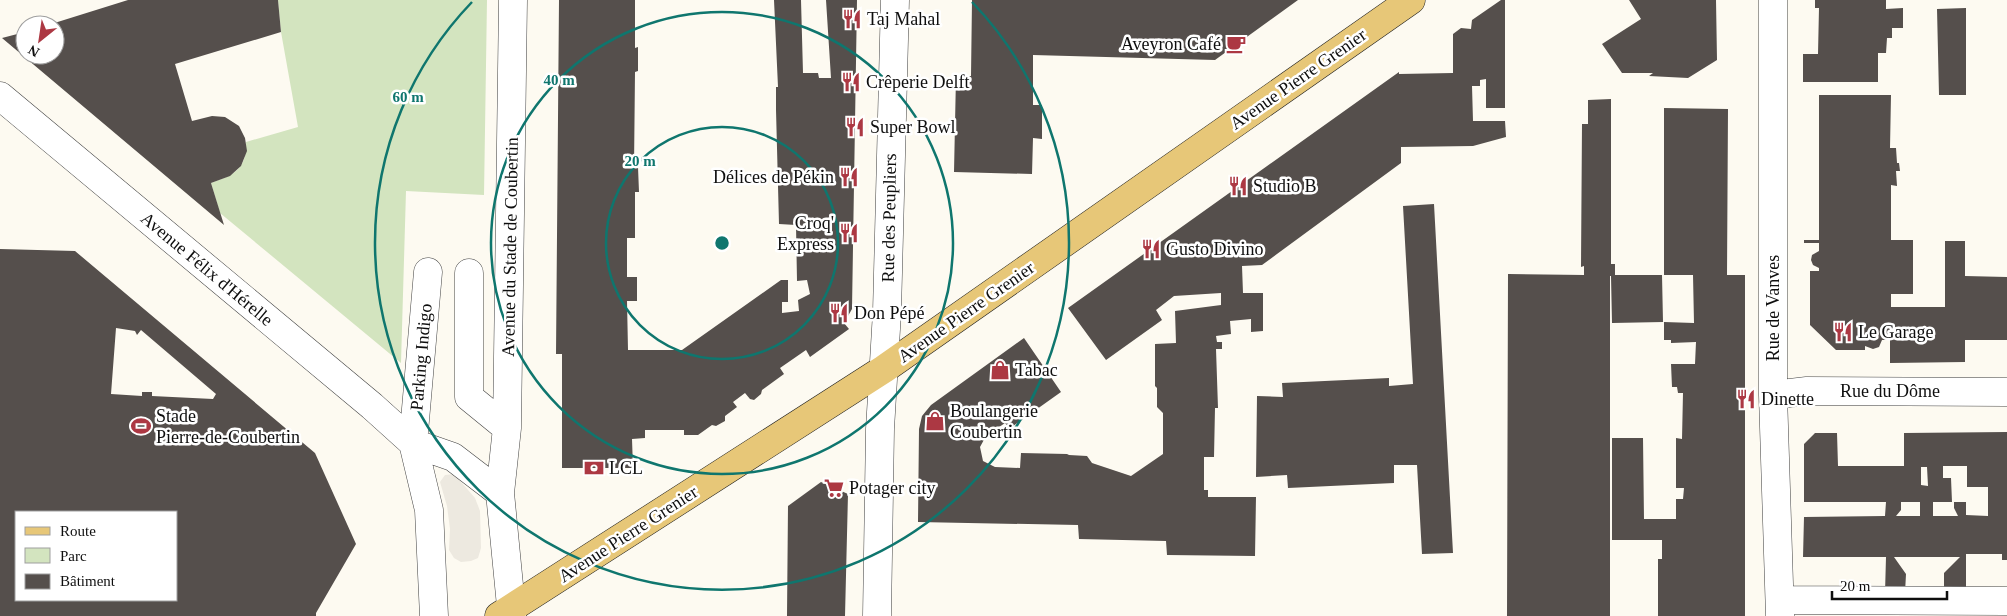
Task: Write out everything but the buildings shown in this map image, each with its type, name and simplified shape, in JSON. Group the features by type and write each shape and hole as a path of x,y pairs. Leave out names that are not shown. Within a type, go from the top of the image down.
{"main road":[{"name":"Avenue Pierre Grenier","path":"508,614 884,369 1411,0"}],"street":[{"name":"Avenue du Stade de Coubertin","path":"500,493 507,428 513,0"},
{"name":"Rue des Peupliers","path":"877,616 880,429 887,312 895,0"},
{"name":"Rue de Vanves","path":"1773,0 1773,395 1780,608"},
{"name":"Avenue Félix d'Hérelle","path":"0,96 413,442 453,457 500,493"},
{"name":"Parking Indigo","path":"413,442 428,272"},
{"path":"469,273 469,397 507,428"},
{"name":"Rue du Dôme","path":"1773,395 1807,391 2007,392"},
{"path":"413,442 429,510 434,616"},
{"path":"500,493 508,614"},
{"path":"1780,608 2006,601"}],"green space":[{"path":"278,0 487,0 484,195 406,191 401,363 220,213 211,183 237,170 244,159 246,142 298,127 281,32"}],"shaded area":[{"path":"454,474 475,498 480,511 481,548 478,558 471,561 461,562 454,558 449,550 450,529 447,506 440,482 445,475"}],"place":[{"name":"Taj Mahal","path":"852,19"},
{"name":"Aveyron Café","path":"1236,44"},
{"name":"Crêperie Delft","path":"851,82"},
{"name":"Super Bowl","path":"855,127"},
{"name":"Délices de Pékin","path":"849,177"},
{"name":"Studio B","path":"1238,186"},
{"name":"Croq' Express","path":"849,233"},
{"name":"Gusto Divino","path":"1151,249"},
{"name":"Don Pépé","path":"839,313"},
{"name":"Le Garage","path":"1843,332"},
{"name":"Tabac","path":"1000,370"},
{"name":"Dinette","path":"1746,399"},
{"name":"Boulangerie Coubertin","path":"935,421"},
{"name":"Stade Pierre-de-Coubertin","path":"141,426"},
{"name":"LCL","path":"594,468"},
{"name":"Potager city","path":"834,488"}]}
